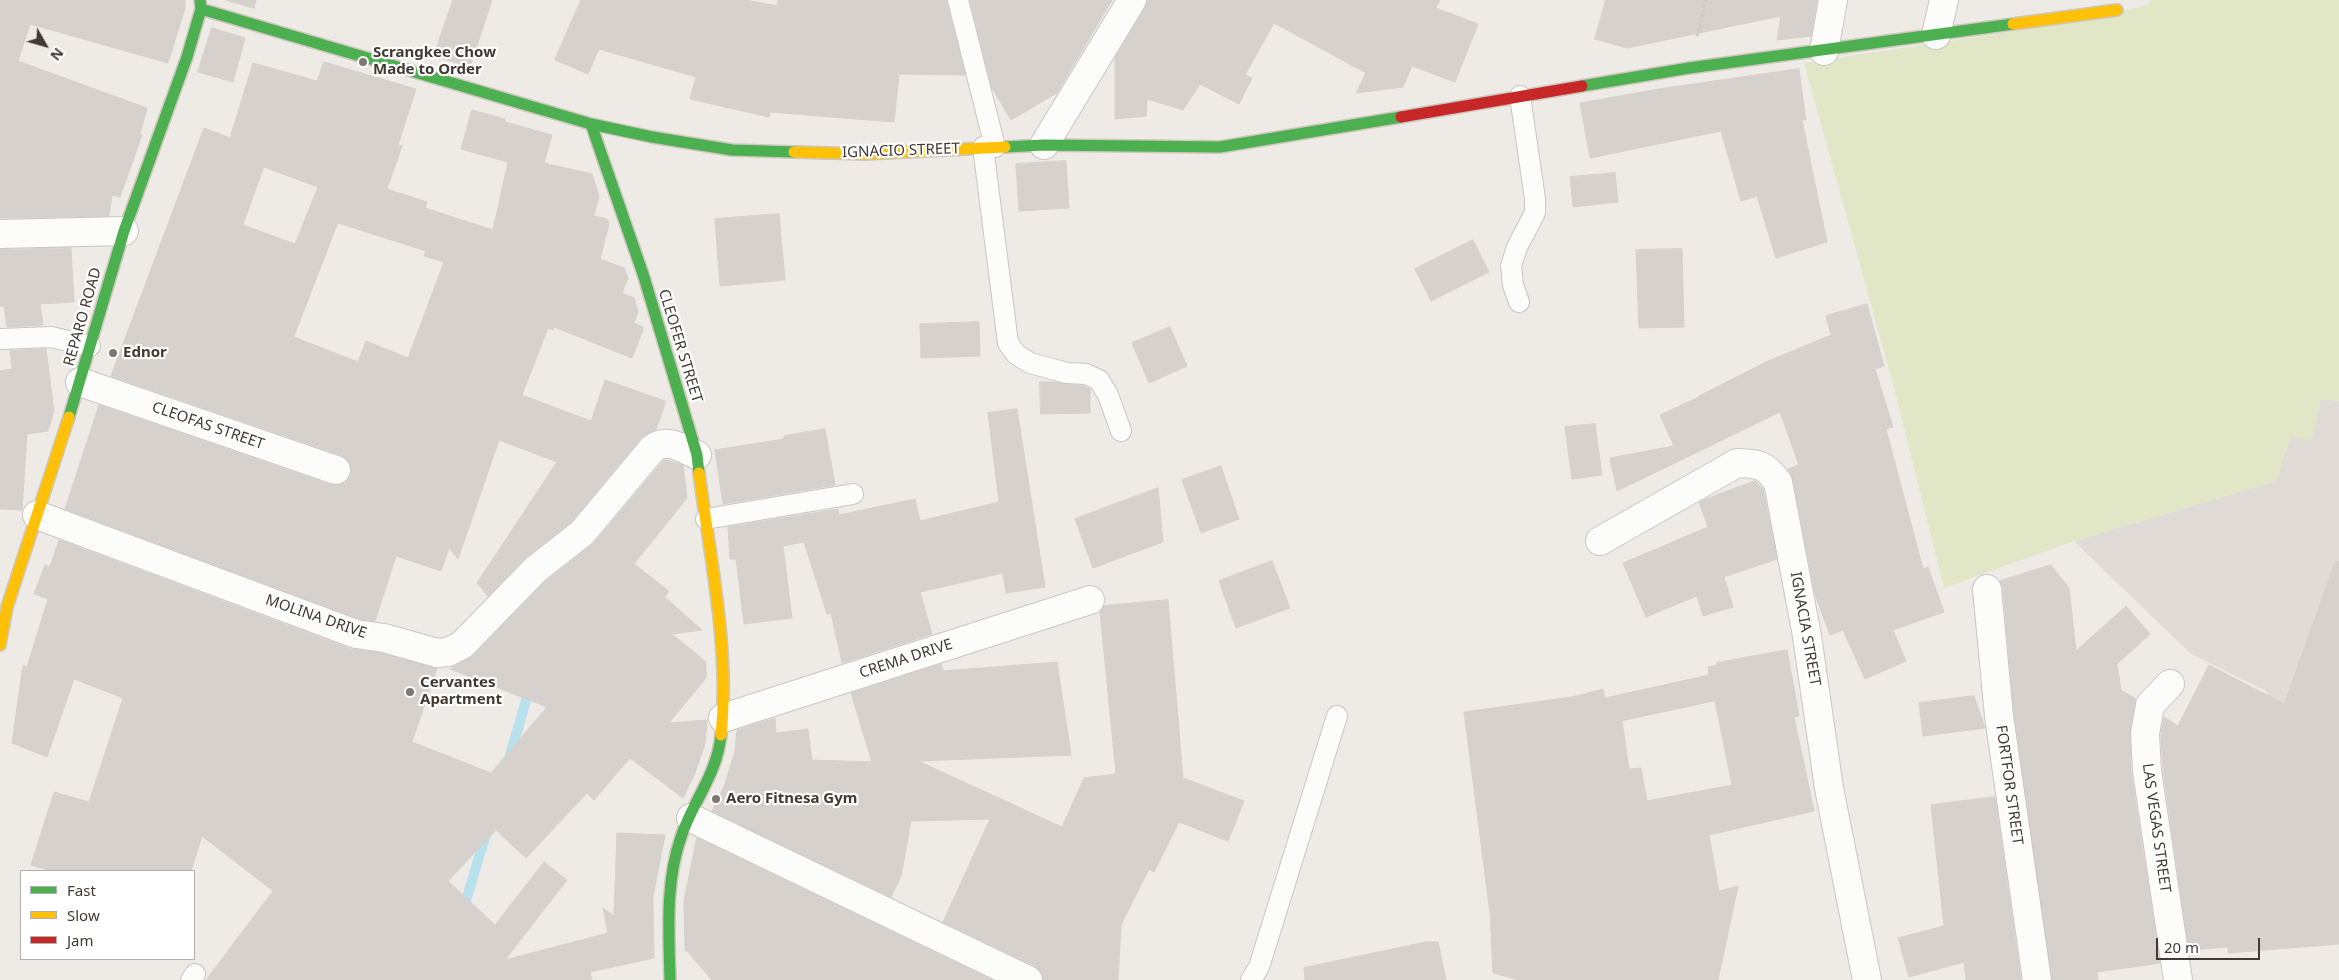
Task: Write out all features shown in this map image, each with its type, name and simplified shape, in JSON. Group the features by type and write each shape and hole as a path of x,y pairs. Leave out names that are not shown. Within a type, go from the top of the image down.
{"street":[{"path":"1044,145 1132,0"},
{"path":"1824,50 1833,0"},
{"path":"1936,35 1944,0"},
{"path":"201,4 591,124"},
{"name":"REPARO ROAD","path":"0,645 3,607 37,515 80,382 124,231 187,57 201,4"},
{"name":"IGNACIO STREET","path":"591,124 652,137 732,150 865,154 1044,145 1220,147 1689,68 2117,10"},
{"name":"CLEOFER STREET","path":"591,124 644,277 697,455 721,641 722,718 720,747 710,779 681,836 668,900 670,980"},
{"path":"0,234 124,231"},
{"name":"CLEOFAS STREET","path":"80,382 336,470"},
{"name":"MOLINA DRIVE","path":"37,515 356,634 384,638 437,653 448,652 462,645 536,569 582,533 653,448 662,442 669,442 697,455"},
{"name":"IGNACIA STREET","path":"1600,541 1737,463 1757,464 1768,468 1778,482 1807,636 1829,788 1867,980"},
{"name":"FORTFOR STREET","path":"1987,589 1999,716 2037,980"},
{"name":"CREMA DRIVE","path":"722,718 1090,600"},
{"name":"LAS VEGAS STREET","path":"2170,684 2150,705 2145,734 2147,771 2178,980"},
{"path":"691,818 1028,980"}],"lane":[{"path":"958,0 989,147 1008,343 1016,354 1030,363 1067,373 1086,374 1099,380 1108,395 1121,431"},
{"path":"1518,302 1513,285 1511,266 1517,247 1535,213 1535,199 1520,96"},
{"path":"0,339 50,337 90,346"},
{"path":"706,519 853,494"},
{"path":"1251,980 1258,967 1338,716"}],"shaded area":[{"path":"2321,399 2339,401 2339,827 2238,753 2268,692 2191,654 2074,541 2276,481 2290,437"}],"green space":[{"path":"2150,0 2339,0 2339,401 2321,399 2312,440 2290,437 2276,481 2074,541 1944,588 1892,380 1804,63 2069,23 2149,5"}],"building":[{"path":"0,0 185,0 185,8 168,63 30,24 18,61 147,108 140,134 142,135 120,197 112,195 109,216 0,218"},
{"path":"226,0 256,0 254,8"},
{"path":"453,0 492,0 470,67 434,56"},
{"path":"581,0 746,0 777,6 778,0 946,0 965,75 899,74 894,122 770,112 769,117 690,99 696,77 599,49 588,74 555,60"},
{"path":"970,0 1112,0 1057,93 1011,120 992,88"},
{"path":"1148,0 1440,0 1436,8 1478,24 1455,82 1412,66 1403,87 1356,93 1366,73 1274,23 1245,75 1252,78 1239,104 1200,84 1183,110 1147,99 1146,116 1115,119 1115,58"},
{"path":"1606,0 1817,0 1811,36 1777,40 1781,16 1627,48 1595,39"},
{"path":"212,28 245,38 233,82 198,72"},
{"path":"324,62 416,89 398,145 402,146 387,189 427,202 425,208 493,230 508,162 461,149 472,110 505,119 505,122 552,135 544,163 592,174 599,196 594,216 607,219 609,224 600,259 624,268 628,278 622,293 634,298 638,312 634,323 643,327 643,330 632,358 554,327 553,330 548,328 522,395 591,421 605,380 665,401 656,430 641,438 571,522 526,557 488,596 477,583 557,462 499,440 458,559 449,548 441,571 396,556 375,621 360,619 65,509 99,405 331,485 339,485 346,482 351,476 351,467 347,459 341,455 111,376 204,128 230,138 253,63 317,81","holes":["264,167 318,187 295,244 243,225","338,223 426,251 424,256 444,262 408,358 366,341 358,362 294,337"]},
{"path":"1799,69 1806,120 1802,120 1827,242 1776,258 1757,196 1741,201 1721,131 1590,158 1580,103 1659,89"},
{"path":"1066,161 1069,208 1019,211 1016,164"},
{"path":"1615,173 1618,202 1573,207 1570,177"},
{"path":"779,214 785,280 720,286 715,219"},
{"path":"1473,240 1489,272 1431,301 1415,269"},
{"path":"71,248 74,302 40,304 43,325 7,327 4,306 0,306 0,250"},
{"path":"1682,249 1684,327 1639,328 1636,250"},
{"path":"1867,304 1884,366 1875,369 1893,427 1886,429 1923,569 1928,567 1944,612 1893,630 1906,661 1865,679 1843,630 1830,635 1815,594 1793,479 1788,469 1799,465 1780,412 1617,491 1610,458 1674,446 1660,415 1766,362 1831,335 1826,316"},
{"path":"979,322 980,356 921,358 920,324"},
{"path":"1170,327 1187,366 1149,383 1132,343"},
{"path":"46,349 54,411 48,431 27,434 22,510 0,509 0,371 12,369 10,351"},
{"path":"1040,382 1083,386 1090,389 1090,413 1041,414"},
{"path":"1017,409 1045,587 1006,593 1003,573 920,592 932,634 842,663 831,613 827,614 804,542 783,546 792,618 744,624 736,559 730,559 728,527 838,509 839,515 915,499 920,521 999,502 988,413"},
{"path":"1595,424 1602,475 1572,479 1565,427"},
{"path":"825,429 835,485 723,504 715,450 784,439 784,436"},
{"path":"666,460 683,465 687,498 634,564 669,591 665,597 702,630 672,634 706,662 706,678 669,723 707,720 705,744 695,773 683,798 630,758 594,800 587,793 526,858 496,830 448,881 495,925 544,862 567,880 505,960 608,933 603,908 614,916 617,833 665,835 653,897 654,958 590,972 592,980 206,980 273,891 202,836 191,870 48,870 31,865 54,792 89,802 123,698 74,679 47,757 12,743 23,665 27,667 48,599 34,594 45,565 50,567 59,540 351,649 381,653 437,668 412,742 491,773 547,707 450,669 473,656 546,581 594,543 663,461"},
{"path":"1221,466 1239,519 1201,533 1182,480"},
{"path":"1755,481 1763,489 1777,559 1724,577 1733,607 1703,616 1697,596 1646,617 1623,563 1708,527 1699,502"},
{"path":"1158,488 1163,542 1093,568 1075,519"},
{"path":"1272,561 1290,608 1236,628 1219,581"},
{"path":"2336,561 2339,562 2339,944 2228,953 2228,947 2189,950 2163,769 2161,735 2164,717 2178,726 2209,665 2284,704"},
{"path":"2051,565 2069,588 2076,651 2126,606 2150,634 2117,664 2121,690 2136,699 2130,732 2131,772 2160,963 2097,972 2098,980 2052,980 2014,714 2003,588 2000,581"},
{"path":"1168,600 1183,778 1244,801 1228,841 1179,822 1154,872 1149,869 1121,925 1118,980 1043,980 1041,972 1035,966 943,922 990,819 911,821 901,876 891,897 712,811 725,784 735,751 737,730 775,718 776,733 808,729 812,760 872,762 851,693 941,664 943,671 1057,662 1071,755 918,761 1062,827 1084,778 1116,774 1100,612 1104,606"},
{"path":"1787,650 1799,716 1794,717 1814,811 1709,835 1719,891 1738,886 1718,980 1519,980 1493,973 1490,913 1464,712 1572,697 1603,689 1605,698 1709,675 1708,667 1717,665 1717,663","holes":["1715,701 1732,785 1647,801 1641,768 1629,769 1622,721"]},
{"path":"1974,696 1985,728 1923,736 1919,703"},
{"path":"1995,797 2021,980 1966,980 1964,962 1909,977 1898,938 1944,926 1931,805"},
{"path":"697,838 992,980 712,980 685,951 684,901"},
{"path":"1426,942 1438,942 1446,980 1305,980 1304,968"}],"waterway":[{"path":"508,762 530,687"},
{"path":"463,910 487,831"}],"traffic: fast":[{"path":"69,417 124,231 187,57 201,9 200,0"},
{"path":"201,9 591,124 652,137 732,150 794,152"},
{"path":"1582,86 1689,68 2013,24"},
{"path":"1005,147 1044,145 1220,147 1401,117"},
{"path":"591,124 644,277 697,455 699,473"},
{"path":"670,980 669,908 672,872 686,824 715,763 721,735"}],"traffic: slow":[{"path":"2013,24 2117,10"},
{"path":"794,152 865,154 1005,147"},
{"path":"0,645 7,607 69,417"},
{"path":"699,473 721,637 723,670 721,735"}],"traffic: jam":[{"path":"1401,117 1582,86"}],"place":[{"name":"Scrangkee Chow Made to Order","path":"363,62"},
{"name":"Ednor","path":"113,353"},
{"name":"Cervantes Apartment","path":"410,692"},
{"name":"Aero Fitnesa Gym","path":"716,799"}]}
